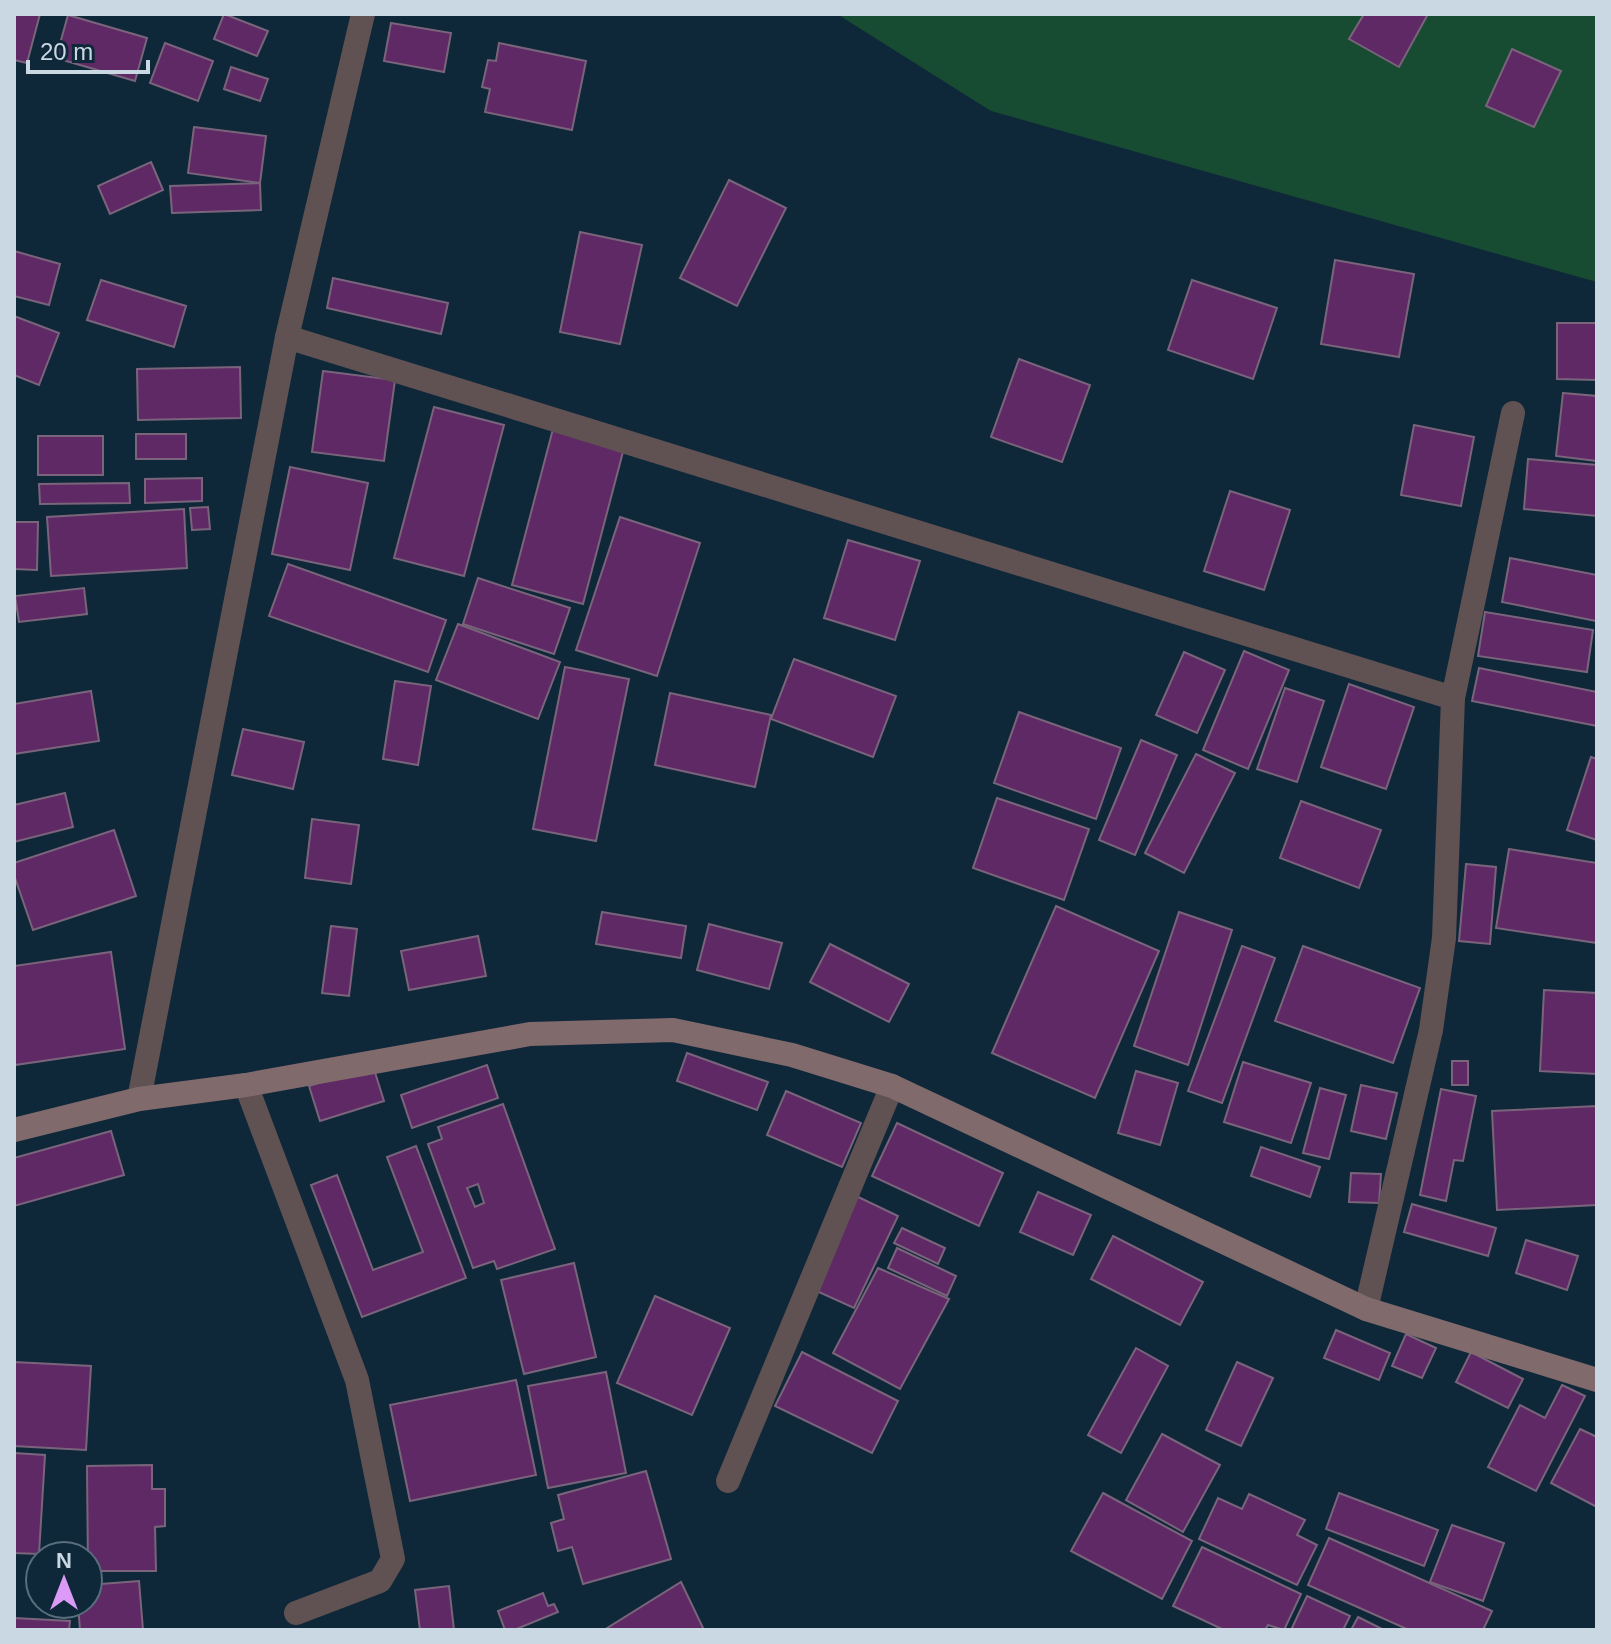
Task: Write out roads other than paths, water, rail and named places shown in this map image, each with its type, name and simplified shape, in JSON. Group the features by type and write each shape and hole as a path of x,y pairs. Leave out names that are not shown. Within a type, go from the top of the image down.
{"street":[{"path":"139,1099 287,337 363,14"},
{"path":"287,337 1453,698"},
{"path":"1366,1309 1431,1030 1444,938 1453,698 1513,413"},
{"path":"14,1130 139,1099 246,1085 530,1034 673,1030 792,1055 892,1086 1366,1309 1597,1380"},
{"path":"246,1085 357,1380 393,1559 380,1581 296,1613"},
{"path":"728,1481 892,1086"}]}
